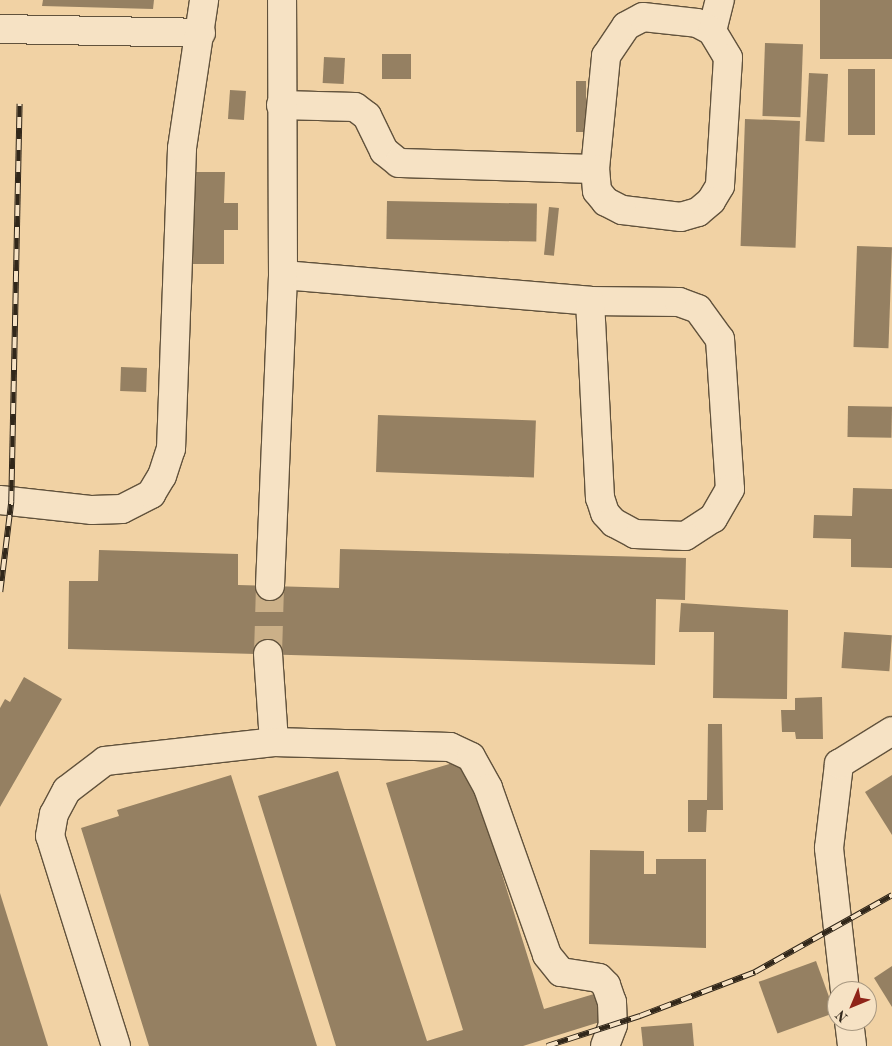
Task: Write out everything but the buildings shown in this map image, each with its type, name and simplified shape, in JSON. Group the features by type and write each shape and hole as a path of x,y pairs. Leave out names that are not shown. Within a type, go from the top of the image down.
{"lane":[{"path":"0,500 92,510 122,509 150,494 162,476 171,449 182,148 201,33 204,0"},
{"path":"270,586 283,275 282,0"},
{"path":"712,31 720,0"},
{"path":"643,17 697,23 712,31 728,58 720,186 712,201 698,212 681,217 622,210 606,202 597,191 595,169 606,56 615,39 626,26 643,17"},
{"path":"0,29 201,33"},
{"path":"281,104 355,107 367,116 384,151 399,163 595,169"},
{"path":"283,275 590,301 679,302 698,309 720,339 730,490 713,518 685,536 635,534 614,524 605,513 600,498 590,301"},
{"path":"268,654 274,742"},
{"path":"844,981 829,848 839,764 892,731"},
{"path":"116,1046 50,836 54,814 67,790 105,761 274,742 450,747 471,757 488,788 547,955 561,972 599,978 606,985 612,1002 613,1025 606,1046"},
{"path":"850,1031 852,1046"}],"tunnel":[{"path":"268,654 270,586"}],"railway":[{"path":"0,592 11,502 19,104"},
{"path":"547,1046 640,1016 755,972 892,895"}]}
